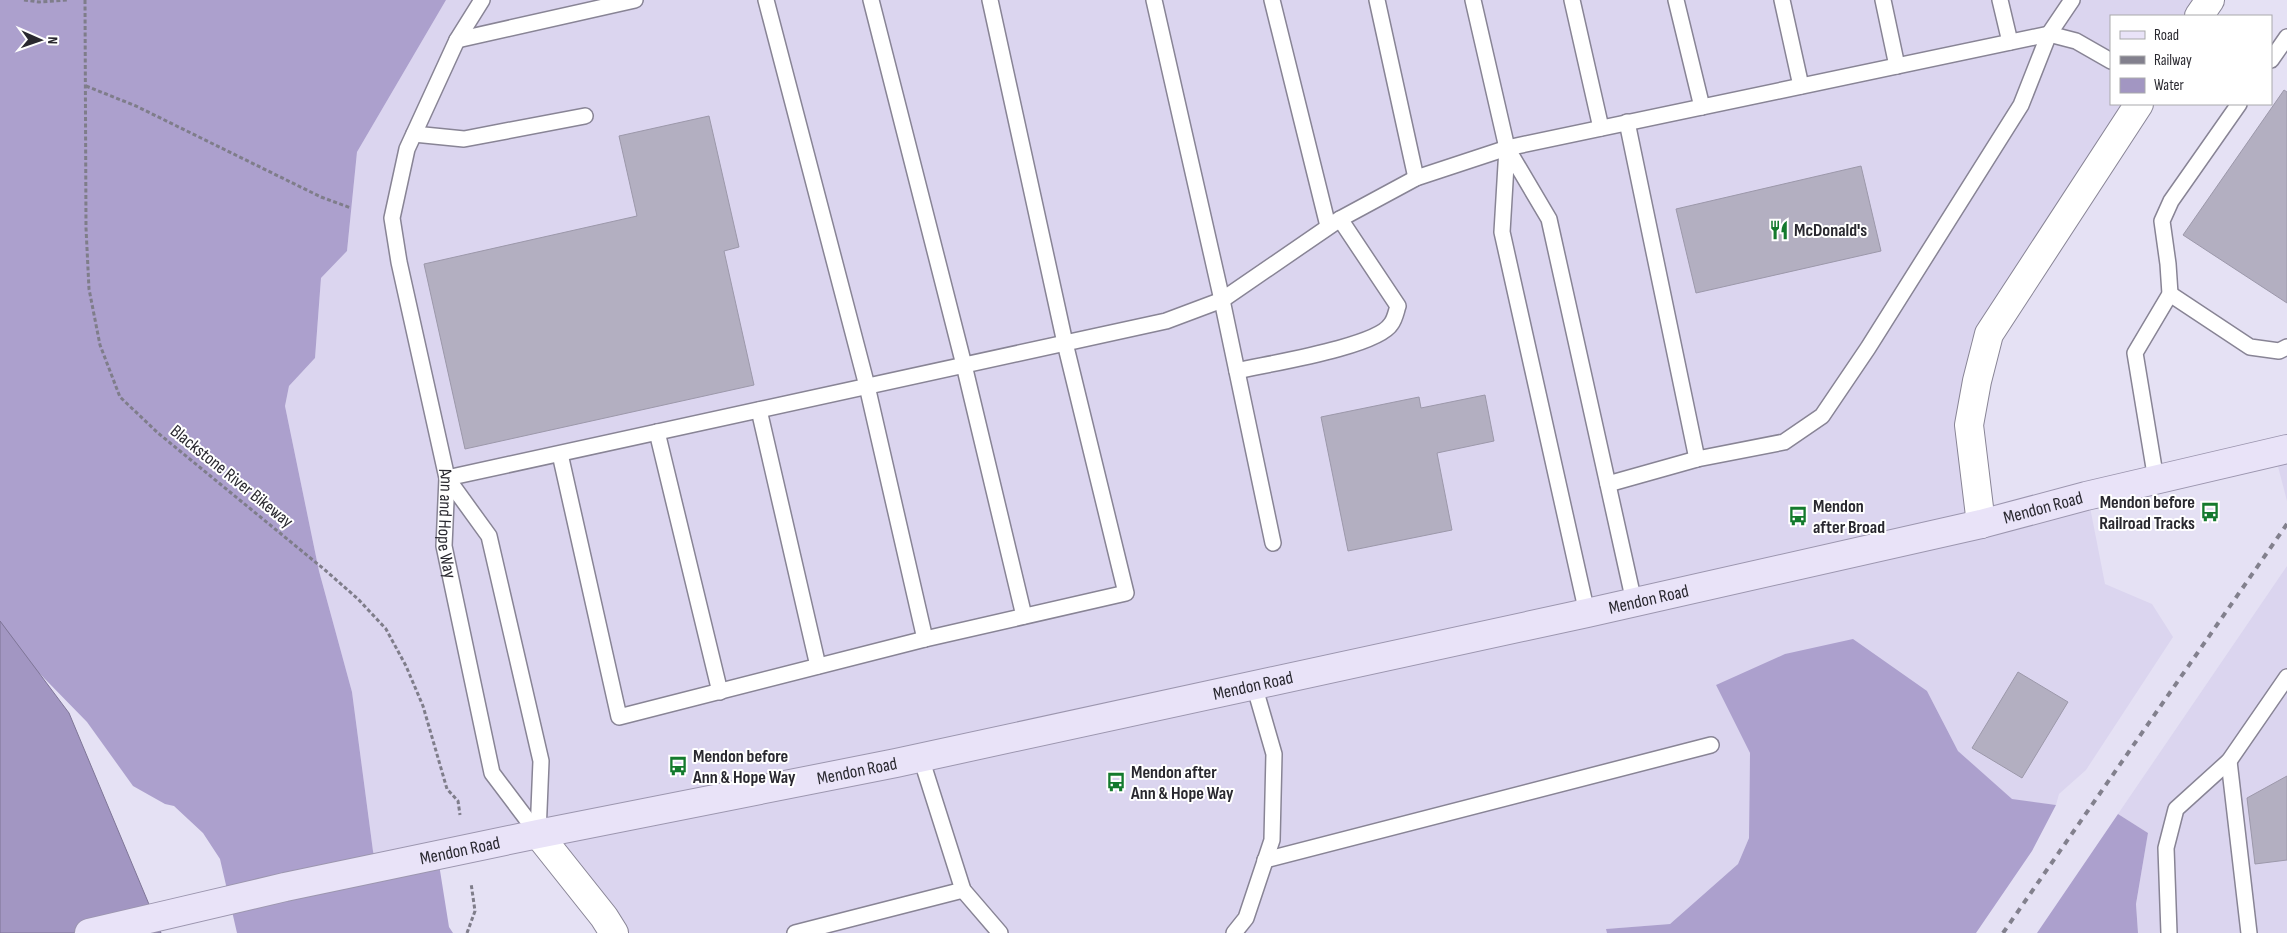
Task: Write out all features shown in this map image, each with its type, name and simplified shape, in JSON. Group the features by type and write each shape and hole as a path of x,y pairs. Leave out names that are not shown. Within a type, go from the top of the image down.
{"main road":[{"name":"Mendon Road","path":"89,933 215,903 466,851 538,834 920,758 1588,613 1981,524 2086,496 2287,449"}],"street":[{"path":"2200,15 2210,0"},
{"path":"1981,524 1969,425 1989,334 2138,105"},
{"name":"Ann and Hope Way","path":"538,834 604,917 614,933"}],"lane":[{"path":"482,0 457,40 407,148 392,218 399,262 447,478 1166,321 1222,300 1334,223 1416,178 1507,148 2049,34 2076,41 2110,60"},
{"path":"457,40 635,0"},
{"path":"766,0 867,386 925,639"},
{"path":"871,0 964,365 1024,616"},
{"path":"560,454 619,718 925,639 1126,593 1065,343 990,0"},
{"path":"1154,0 1222,300 1273,543"},
{"path":"1237,371 1342,348 1370,338 1391,325 1398,306 1334,223 1272,0"},
{"path":"1377,0 1416,178"},
{"path":"1473,0 1507,148 1502,232 1588,613"},
{"path":"1572,0 1601,128"},
{"path":"1676,0 1702,106"},
{"path":"1782,0 1801,86"},
{"path":"1883,0 1897,66"},
{"path":"2000,0 2010,42"},
{"path":"1608,484 1697,459 1784,442 1822,416 1868,348 2021,105 2049,34 2072,0"},
{"path":"2272,59 2287,37"},
{"path":"2156,480 2135,353 2170,294 2162,221 2170,201 2238,105"},
{"path":"414,134 464,139 585,116"},
{"path":"1627,122 1697,459"},
{"path":"1507,148 1549,219 1634,602"},
{"path":"2170,294 2250,347 2283,349"},
{"path":"759,410 818,666"},
{"path":"657,432 720,692"},
{"name":"Ann and Hope Way","path":"447,478 489,536 541,761 538,834"},
{"name":"Ann and Hope Way","path":"447,478 444,546 492,773 538,834"},
{"path":"2170,933 2166,848 2176,809 2230,761 2287,677"},
{"path":"1234,933 1246,918 1272,840 1274,754 1254,685"},
{"path":"1265,860 1711,745"},
{"path":"920,758 963,890 1000,933"},
{"path":"2230,761 2249,933"},
{"path":"795,933 963,890"}],"path":[{"path":"24,0 39,2 68,0"},
{"name":"Blackstone River Bikeway","path":"85,0 86,228 89,289 100,345 120,397 158,432 358,599 386,629 406,666 423,706 447,789 458,802 475,911 467,933"},
{"path":"86,86 154,114 321,197 351,208"}],"shaded area":[{"path":"0,0 446,0 357,152 347,251 321,278 315,358 289,386 285,406 319,571 352,692 373,851 377,868 438,858 449,927 453,933 237,933 220,859 203,833 174,806 165,804 133,786 87,722 0,633"},
{"path":"446,0 2198,0 2188,15 2110,15 2110,105 2127,105 1989,310 1971,341 1958,416 1979,517 2089,502 2105,584 2152,604 2173,637 2086,770 2059,794 2056,805 2012,800 1958,751 1927,691 1716,685 1750,753 1749,838 1738,864 1670,924 1607,929 1607,933 606,933 539,836 377,868 373,851 352,692 319,571 285,406 289,386 315,358 321,278 347,251 357,152"},
{"path":"2287,452 2287,501 2275,455"},
{"path":"2287,566 2287,933 2138,933 2136,904 2148,833 2118,814"},
{"path":"1853,639 1927,691 1958,751 2012,799 2056,805 2032,851 1976,933 1607,933 1606,929 1670,924 1738,864 1749,838 1750,753 1716,685 1785,654"},
{"path":"2118,814 2148,833 2136,904 2138,933 2037,933"}],"water":[{"path":"0,621 69,713 161,933 0,933"}],"building":[{"path":"2284,90 2287,92 2287,303 2183,235"},
{"path":"709,116 739,247 724,251 754,385 465,449 424,264 637,216 619,136"},
{"name":"McDonald's","path":"1861,166 1881,251 1696,293 1676,209"},
{"path":"1485,395 1494,441 1437,453 1452,530 1348,551 1321,417 1419,397 1421,408"},
{"path":"2018,672 2068,702 2022,778 1972,748"},
{"path":"2287,776 2287,860 2255,864 2247,798"}],"railway":[{"path":"2003,933 2287,524"}],"place":[{"name":"McDonald's","path":"1779,230"},
{"name":"Mendon before Railroad Tracks","path":"2210,512"},
{"name":"Mendon after Broad","path":"1798,516"},
{"name":"Mendon before Ann & Hope Way","path":"678,766"},
{"name":"Mendon after Ann & Hope Way","path":"1116,782"}]}
